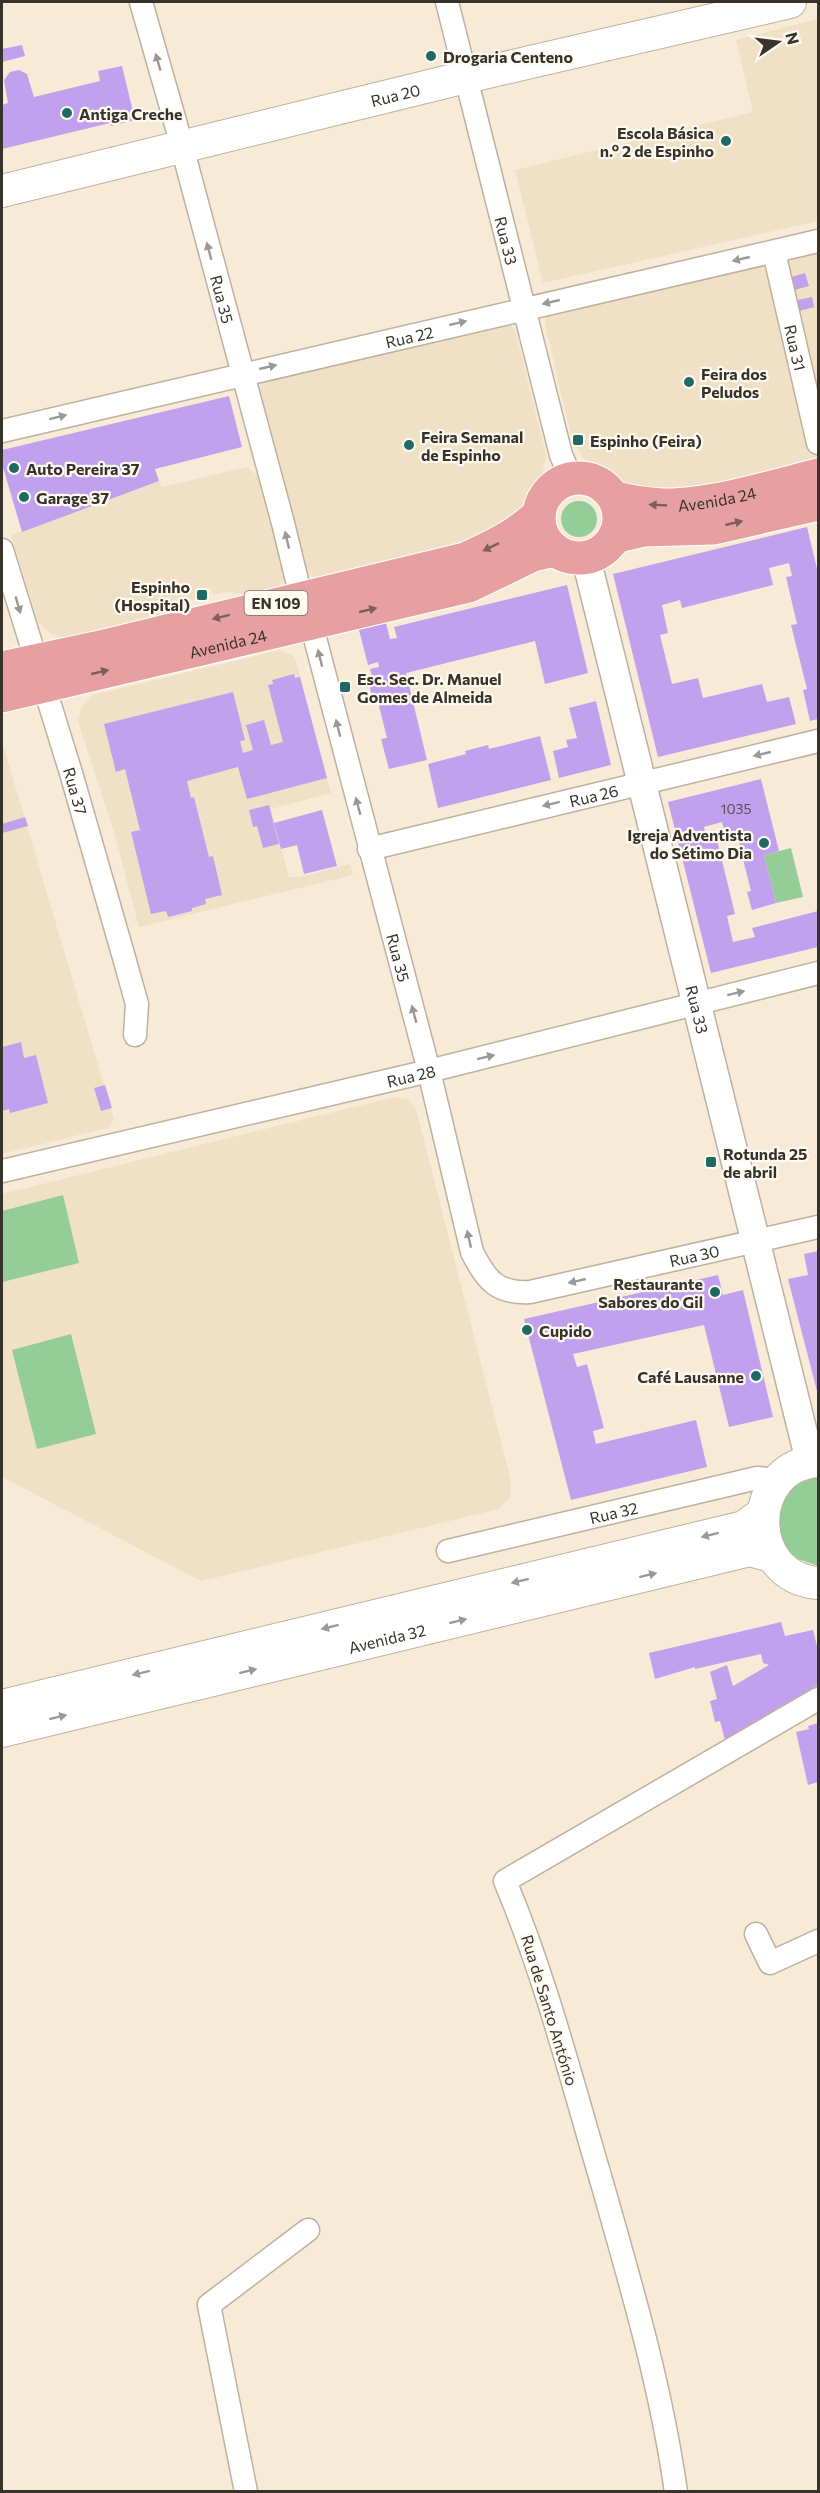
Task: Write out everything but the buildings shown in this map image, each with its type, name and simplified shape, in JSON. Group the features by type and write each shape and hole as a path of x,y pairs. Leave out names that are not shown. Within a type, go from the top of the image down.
{"main road":[{"name":"Rua 20","path":"2,190 466,77 703,11 790,2"},
{"name":"Avenida 24","path":"2,696 39,673 306,610 465,559 522,530 539,514 542,501 549,491 559,483 571,478 595,481 606,488 614,498 642,504 672,505 712,501 819,475"},
{"path":"614,498 618,510 618,524 614,537"},
{"name":"Avenida 24","path":"586,558 606,548 614,537 644,530 714,528 819,504"},
{"path":"539,514 540,528 545,540 555,550 567,556 586,558"},
{"name":"Avenida 24","path":"306,610 469,586 533,555 555,550"},
{"name":"Avenida 24","path":"2,668 39,673"},
{"path":"814,1461 791,1469 778,1480 767,1496 762,1514 762,1528 772,1556 783,1569 797,1578 816,1584"},
{"name":"Avenida 32","path":"2,1706 744,1527 762,1514"},
{"name":"Avenida 32","path":"2,1731 750,1550 772,1556"}],"street":[{"name":"Rua 35","path":"141,2 243,373 429,1071 472,1252 483,1275 499,1287"},
{"name":"Rua 33","path":"447,2 561,455 571,478"},
{"name":"Rua 22","path":"2,431 243,373 819,241"},
{"name":"Rua 31","path":"774,252 819,443"},
{"name":"Rua 37","path":"2,550 92,845 137,1004 135,1035"},
{"name":"Rua 33","path":"586,558 755,1241 814,1461"},
{"name":"Rua 26","path":"369,849 819,741"},
{"name":"Rua 28","path":"2,1171 429,1071 819,973"},
{"name":"Rua 30","path":"499,1287 516,1292 530,1292 819,1227"},
{"name":"Rua 32","path":"448,1551 757,1478 778,1480"},
{"name":"Rua de Santo António","path":"676,2492 667,2429 626,2264 531,1941 506,1881 819,1699"},
{"path":"756,1934 770,1963 819,1941"},
{"path":"246,2492 209,2305 308,2230"}],"shaded area":[{"name":"Escola Básica n.º 2 de Espinho","path":"818,19 818,221 543,283 515,170 753,112 736,40"},
{"name":"Feira Semanal de Espinho","path":"818,247 818,464 687,492 627,486 610,471 583,458 572,439 545,325 546,315"},
{"name":"Feira Semanal de Espinho","path":"510,323 516,333 546,454 543,472 526,507 465,547 318,580 313,578 306,570 259,391 262,380"},
{"path":"247,467 258,476 284,573 284,579 278,589 260,596 229,592 213,595 211,588 196,592 197,599 181,602 154,620 70,639 51,634 38,622 11,535 159,481 162,487"},
{"path":"280,650 292,655 296,661 331,793 271,809 289,877 300,877 350,864 353,875 139,927 114,832 78,721 82,706 91,696 97,694"},
{"path":"2,746 114,1119 107,1128 2,1154"},
{"path":"394,1097 408,1099 416,1109 511,1481 510,1497 499,1509 201,1581 2,1477 2,1194"}],"green space":[{"path":"579,501 592,506 597,519 592,532 579,537 566,532 561,519 566,506"},
{"path":"791,848 803,897 776,903 764,855"},
{"path":"63,1195 79,1263 2,1282 2,1211"},
{"path":"71,1334 96,1434 37,1449 12,1350"},
{"path":"818,1474 818,1566 798,1559 787,1550 780,1539 777,1508 794,1483"}],"place":[{"name":"Drogaria Centeno","path":"431,56"},
{"name":"Antiga Creche","path":"67,113"},
{"name":"Escola Básica n.º 2 de Espinho","path":"726,141"},
{"name":"Feira dos Peludos","path":"689,382"},
{"name":"Espinho (Feira)","path":"578,440"},
{"name":"Feira Semanal de Espinho","path":"409,445"},
{"name":"Auto Pereira 37","path":"14,468"},
{"name":"Garage 37","path":"24,497"},
{"name":"Espinho (Hospital)","path":"202,595"},
{"name":"Esc. Sec. Dr. Manuel Gomes de Almeida","path":"345,687"},
{"name":"Igreja Adventista do Sétimo Dia","path":"764,843"},
{"name":"Rotunda 25 de abril","path":"711,1162"},
{"name":"Restaurante Sabores do Gil","path":"715,1292"},
{"name":"Cupido","path":"527,1330"},
{"name":"Café Lausanne","path":"756,1376"}]}
